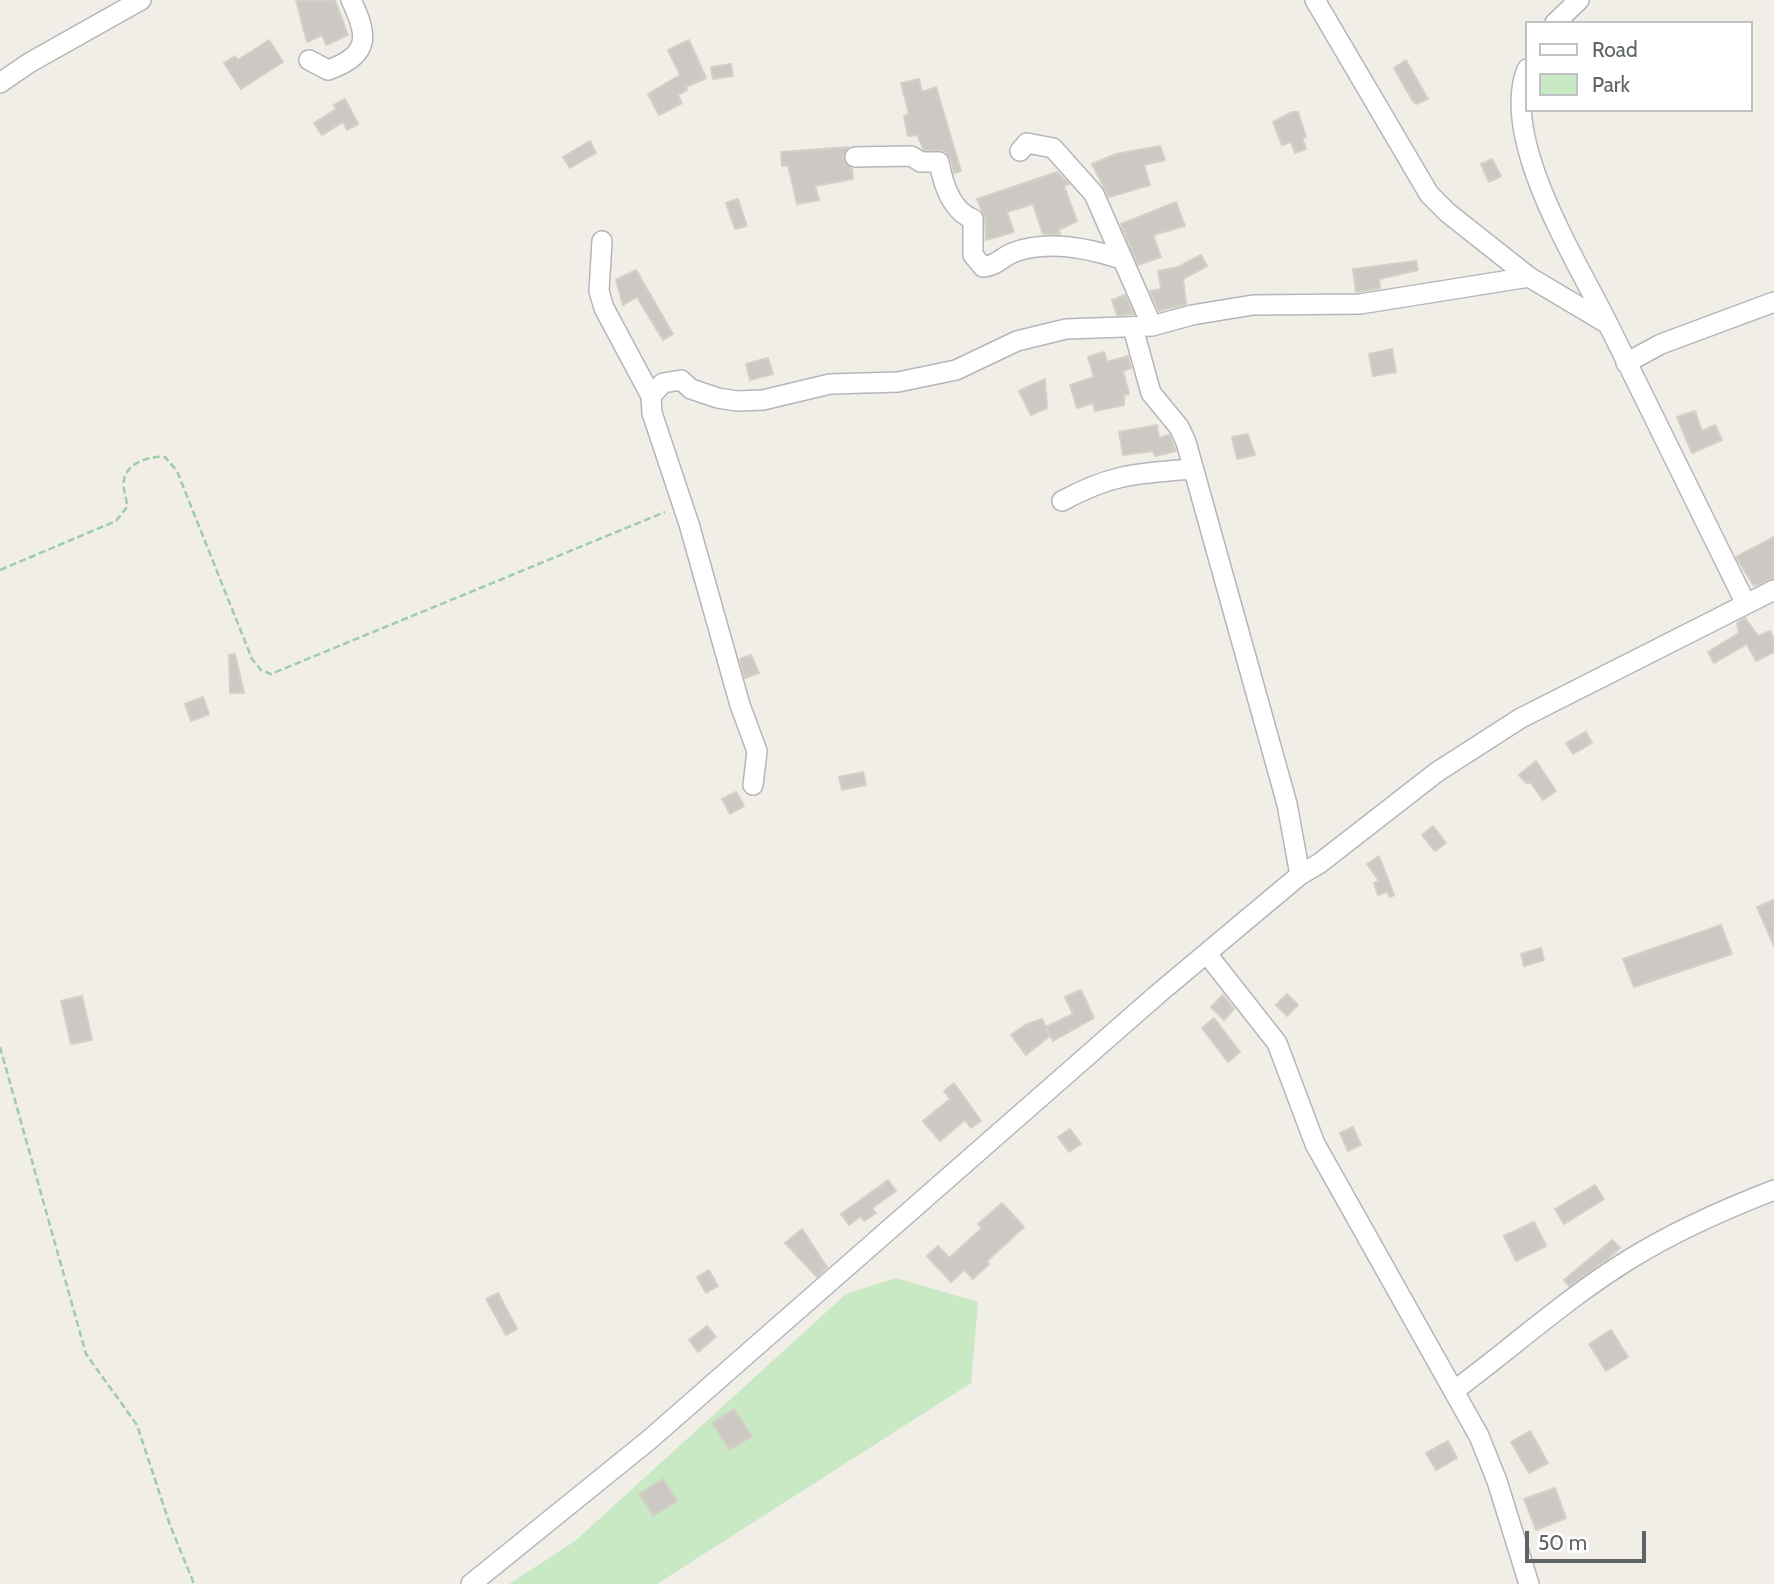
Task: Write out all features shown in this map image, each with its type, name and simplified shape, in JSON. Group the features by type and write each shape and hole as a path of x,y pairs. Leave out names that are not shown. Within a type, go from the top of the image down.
{"street":[{"path":"0,83 29,62 141,0"},
{"path":"309,60 328,70 359,51 365,32 351,0"},
{"path":"1315,0 1429,194 1529,278 1608,324"},
{"path":"1557,21 1579,0"},
{"path":"1526,76 1521,108 1531,163 1626,363 1745,602"},
{"path":"1020,151 1027,143 1053,148 1083,178 1110,227 1142,327 1151,393 1179,427 1193,469 1287,804 1300,875"},
{"path":"855,157 911,156 921,162 939,162 942,178 961,215 973,219 973,255 983,267 994,266 1012,253 1051,247 1094,250 1121,259"},
{"path":"602,241 598,291 604,308 651,396 652,413 740,705 757,751 753,785"},
{"path":"651,396 657,387 671,380 681,380 691,389 737,401 763,400 830,384 898,382 956,370 1038,335 1066,329 1142,327 1225,309 1360,304 1529,278"},
{"path":"1626,363 1661,344 1774,302"},
{"path":"1062,501 1097,482 1139,473 1193,469"},
{"path":"471,1584 649,1440 1159,993 1300,875 1320,863 1437,772 1521,718 1745,602 1774,590"},
{"path":"1207,954 1271,1034 1286,1060 1291,1082 1315,1144 1409,1316 1455,1390 1489,1457 1529,1584"},
{"path":"1455,1390 1588,1287 1629,1259 1671,1236 1774,1191"}],"path":[{"path":"0,570 116,521 127,508 124,478 127,473 144,460 165,457 177,471 252,659 261,670 271,674 681,505"},
{"path":"0,1047 86,1354 128,1408 146,1448 170,1525 194,1584"}],"green space":[{"path":"896,1278 978,1302 971,1383 657,1584 509,1584 575,1541 846,1294"}],"building":[{"path":"296,0 335,0 348,35 326,45 322,35 307,42"},
{"path":"269,40 283,62 241,89 224,63 235,56 238,60"},
{"path":"689,40 706,78 686,87 687,90 678,95 682,103 659,115 648,94 680,75 668,50"},
{"path":"1406,60 1428,99 1416,104 1394,68"},
{"path":"731,64 733,76 713,79 711,67"},
{"path":"919,79 922,92 936,87 961,171 954,173 951,159 945,151 924,150 917,135 908,136 904,116 909,114 901,83"},
{"path":"345,99 358,124 347,130 343,122 322,135 314,123 336,109 334,105"},
{"path":"1292,112 1298,112 1306,137 1302,138 1306,149 1295,153 1291,142 1282,145 1273,122"},
{"path":"590,141 596,153 570,168 563,157"},
{"path":"1160,146 1165,160 1144,165 1150,185 1109,197 1092,164 1116,154"},
{"path":"848,147 843,158 852,169 853,179 815,186 819,200 797,204 788,165 782,166 781,152"},
{"path":"1492,159 1501,176 1489,182 1481,164"},
{"path":"1057,172 1069,184 1064,186 1077,221 1058,230 1060,234 1043,234 1033,204 1007,212 1014,232 986,240 985,218 977,199"},
{"path":"738,199 747,226 735,229 726,203"},
{"path":"1176,202 1185,226 1153,235 1161,257 1138,265 1121,224"},
{"path":"1201,255 1207,266 1183,279 1186,304 1159,311 1150,291 1161,289 1158,271 1178,267"},
{"path":"1416,261 1418,270 1379,279 1380,288 1356,292 1353,269"},
{"path":"636,270 673,334 663,340 637,297 623,305 616,280"},
{"path":"1125,295 1134,314 1117,315 1112,300"},
{"path":"1392,349 1396,372 1373,376 1369,354"},
{"path":"1104,352 1107,362 1128,356 1131,368 1123,371 1129,394 1124,395 1124,405 1095,411 1093,403 1077,408 1070,385 1094,377 1088,357"},
{"path":"768,358 773,374 750,380 746,364"},
{"path":"1045,379 1047,408 1031,415 1019,391"},
{"path":"1695,411 1702,431 1715,425 1722,440 1692,453 1677,417"},
{"path":"1157,425 1159,438 1169,435 1176,451 1155,456 1153,451 1123,455 1119,432"},
{"path":"1248,434 1255,455 1237,459 1232,437"},
{"path":"1774,537 1774,578 1754,586 1736,557"},
{"path":"1745,618 1758,636 1770,631 1774,639 1774,652 1756,661 1747,644 1714,663 1708,652 1739,633 1737,623"},
{"path":"235,654 244,693 230,693 229,655"},
{"path":"751,655 759,673 745,678 740,659"},
{"path":"203,697 209,714 191,721 185,704"},
{"path":"1586,732 1592,743 1573,754 1566,743"},
{"path":"1536,761 1556,791 1543,800 1531,783 1526,783 1519,775"},
{"path":"863,772 866,785 842,790 839,777"},
{"path":"736,792 744,806 730,814 722,799"},
{"path":"1433,826 1446,843 1435,851 1422,835"},
{"path":"1379,856 1394,895 1390,897 1387,892 1378,895 1374,883 1379,881 1367,864"},
{"path":"1774,900 1774,946 1757,907"},
{"path":"1721,925 1732,954 1634,987 1623,959"},
{"path":"1541,948 1544,960 1524,966 1521,954"},
{"path":"1081,990 1094,1018 1053,1041 1046,1027 1073,1014 1065,997"},
{"path":"1287,994 1298,1005 1287,1016 1276,1005"},
{"path":"1223,995 1234,1009 1224,1020 1211,1007"},
{"path":"82,996 92,1040 71,1044 61,1001"},
{"path":"1214,1018 1240,1052 1228,1062 1202,1028"},
{"path":"1042,1019 1050,1036 1026,1055 1011,1035 1025,1025"},
{"path":"954,1083 981,1121 971,1128 965,1120 940,1141 923,1121 950,1099 944,1091"},
{"path":"1353,1127 1361,1145 1348,1151 1340,1133"},
{"path":"1070,1129 1081,1144 1069,1152 1058,1137"},
{"path":"888,1180 896,1191 872,1208 876,1213 864,1221 861,1216 849,1225 841,1214"},
{"path":"1595,1185 1604,1199 1564,1224 1555,1209"},
{"path":"1002,1203 1024,1227 987,1261 989,1264 973,1279 964,1270 951,1282 927,1256 938,1246 949,1258 982,1228 978,1224"},
{"path":"1534,1222 1546,1246 1516,1261 1504,1236"},
{"path":"802,1229 827,1267 817,1277 785,1243"},
{"path":"1612,1240 1620,1248 1569,1286 1564,1280"},
{"path":"709,1270 718,1286 706,1293 697,1277"},
{"path":"498,1293 517,1329 506,1335 486,1299"},
{"path":"707,1326 716,1337 698,1352 689,1340"},
{"path":"1611,1330 1628,1357 1606,1371 1589,1344"},
{"path":"734,1409 752,1436 730,1450 712,1423"},
{"path":"1530,1431 1548,1463 1529,1473 1511,1442"},
{"path":"1448,1441 1457,1458 1436,1470 1426,1453"},
{"path":"663,1479 677,1501 653,1516 639,1494"},
{"path":"1555,1488 1566,1518 1536,1530 1524,1499"}]}
